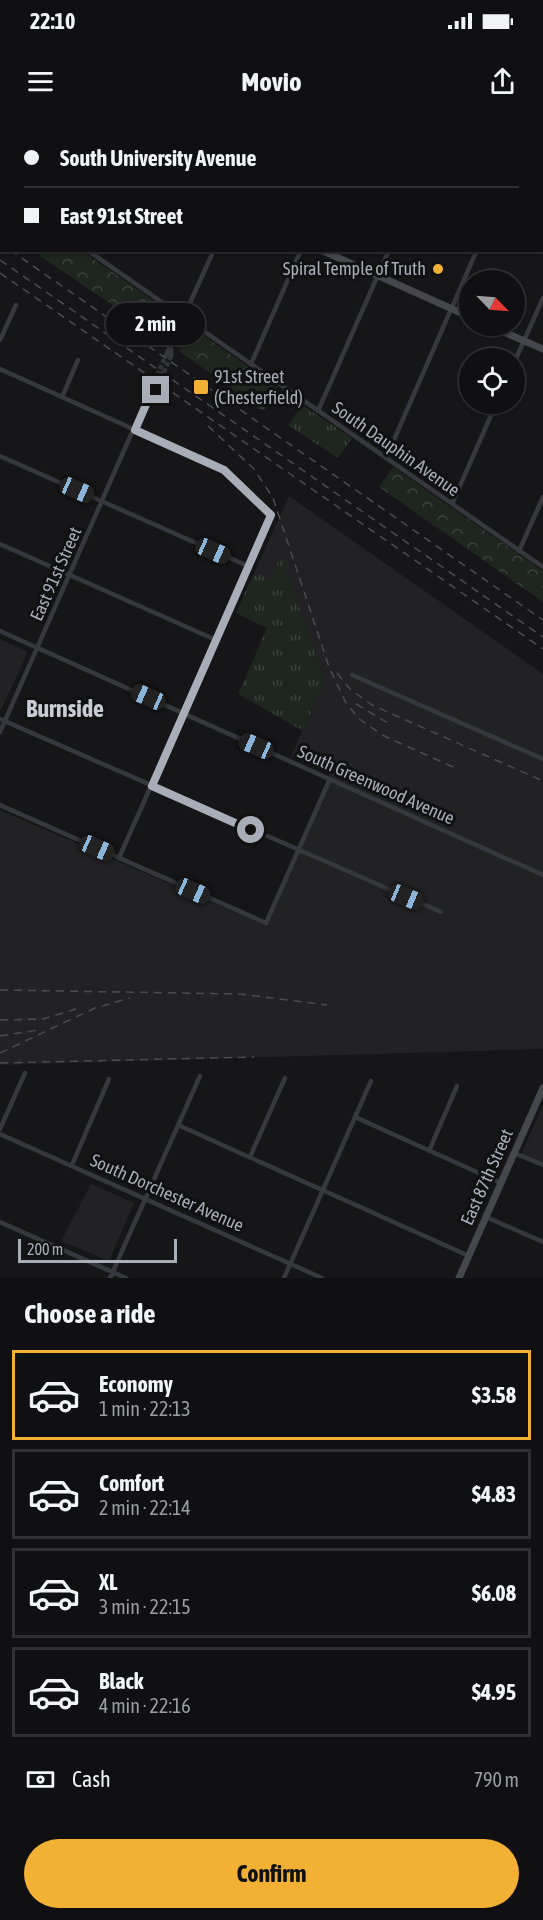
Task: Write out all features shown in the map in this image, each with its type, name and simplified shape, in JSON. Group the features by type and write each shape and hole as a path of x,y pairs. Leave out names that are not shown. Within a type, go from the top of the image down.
{"main road":[{"path":"325,252 459,311"},
{"path":"512,336 543,349"},
{"name":"East 87th Street","path":"459,1278 543,1088"}],"street":[{"name":"South Dauphin Avenue","path":"90,252 543,567"},
{"path":"169,354 213,252"},
{"path":"251,364 300,252"},
{"path":"318,411 388,252"},
{"path":"386,458 476,252"},
{"path":"521,348 543,298"},
{"path":"0,340 15,305"},
{"path":"62,397 78,360"},
{"path":"0,369 224,470 271,515 250,567 119,858"},
{"name":"East 91st Street","path":"0,732 3,720 38,648 153,390"},
{"path":"452,504 492,414"},
{"path":"0,456 250,567"},
{"path":"519,551 543,497"},
{"path":"0,544 216,640"},
{"name":"South Greenwood Avenue","path":"0,631 543,875"},
{"path":"352,675 543,759"},
{"path":"3,720 441,912"},
{"path":"0,805 267,923 330,779"},
{"path":"0,1129 25,1073"},
{"path":"110,1278 200,1076"},
{"path":"250,1157 285,1078"},
{"path":"72,1165 109,1079"},
{"path":"285,1278 371,1081"},
{"path":"429,1150 457,1086"},
{"path":"356,1118 501,1183"},
{"path":"178,1125 469,1256"},
{"name":"South Dorchester Avenue","path":"0,1134 322,1278"},
{"path":"514,1152 543,1165"},
{"path":"486,1217 543,1242"},
{"path":"0,1222 126,1278"}],"shaded area":[{"path":"289,496 543,674 543,1049 0,1065 0,810 265,925 329,774 291,756 325,680 281,556 270,580 254,573"},
{"path":"0,639 28,652 1,710 0,710"},
{"path":"543,1105 543,1164 521,1155"},
{"path":"91,1184 134,1203 109,1261 61,1241"}],"green space":[{"path":"42,252 83,252 176,316 166,341 40,256"},
{"path":"190,326 278,388 263,411 179,351"},
{"path":"302,405 352,438 338,458 288,425"},
{"path":"393,467 543,571 543,602 379,487"},
{"path":"281,555 325,680 303,731 238,694 267,628 236,613 254,573 270,579"}],"tunnel":[{"path":"152,387 167,353"},
{"path":"156,390 171,356"}],"railway":[{"path":"13,252 543,620"},
{"path":"0,260 543,637"},
{"path":"0,273 543,649"},
{"path":"208,426 254,469 273,498 329,667 346,703 358,718 382,735 453,767"},
{"path":"337,673 350,689 372,705 543,781"},
{"path":"356,704 388,723"},
{"path":"0,990 240,994 327,1005"},
{"path":"0,1053 95,1008 130,998"},
{"path":"0,1020 43,1019 76,1009"},
{"path":"0,1036 38,1030"},
{"path":"0,1063 254,1057"}],"place":[{"name":"Spiral Temple of Truth","path":"438,269"},
{"name":"91st Street (Chesterfield)","path":"201,387"}],"district":[{"name":"Burnside","path":"65,709"}],"route":[{"path":"156,390 151,393 135,430 224,470 271,515 152,786 251,830"}]}
